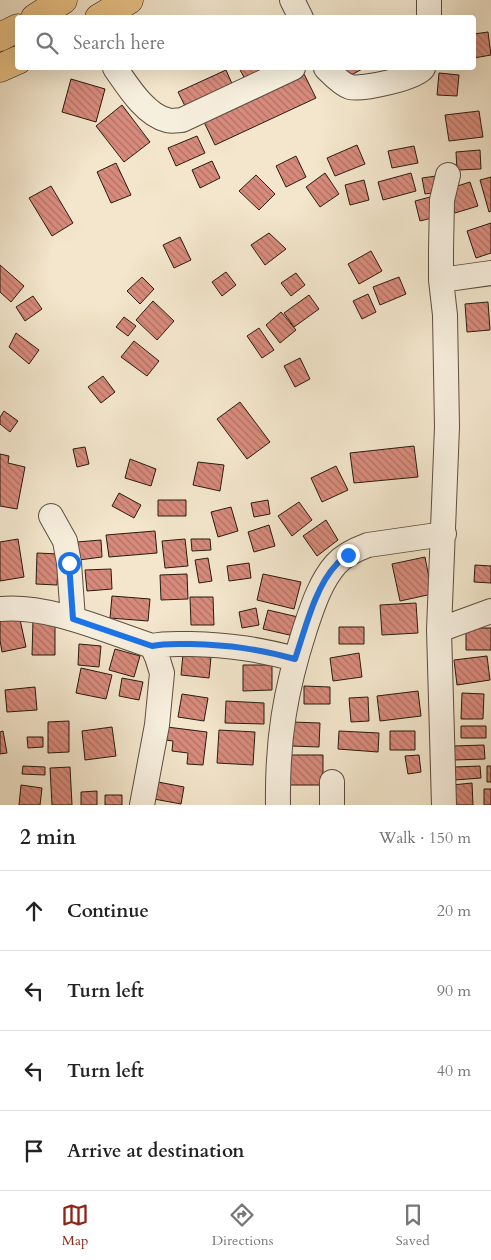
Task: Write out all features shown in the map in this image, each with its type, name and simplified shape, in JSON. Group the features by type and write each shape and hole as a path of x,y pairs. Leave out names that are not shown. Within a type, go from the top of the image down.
{"highway":[{"path":"40,15 63,0"},
{"path":"104,15 129,0"},
{"path":"0,37 15,30"},
{"path":"0,68 15,61"}],"street":[{"path":"292,0 300,15"},
{"path":"429,0 429,15"},
{"path":"116,70 137,99 156,115 168,121 182,120 289,70"},
{"path":"328,70 351,88 372,86 422,70"},
{"path":"444,805 439,630 447,427 444,314 441,280 442,200 448,175"},
{"path":"441,280 491,273"},
{"path":"51,516 65,541 69,563 73,619"},
{"path":"278,805 280,727 286,694 312,607 326,580 336,564 358,548 444,534"},
{"path":"0,609 11,607 54,613 152,646 164,643 223,645 262,650 295,659"},
{"path":"439,630 491,611"},
{"path":"142,805 157,725 162,673 152,646"}],"building":[{"path":"488,32 491,55 476,58 476,34"},
{"path":"226,70 233,86 186,108 178,92"},
{"path":"240,70 263,70 245,79"},
{"path":"338,70 360,70 344,79"},
{"path":"439,73 459,75 457,96 437,95"},
{"path":"304,74 316,98 215,145 204,122"},
{"path":"71,79 105,89 96,122 62,112"},
{"path":"122,105 150,142 124,162 96,126"},
{"path":"479,111 483,137 449,141 445,115"},
{"path":"197,136 205,153 176,166 168,148"},
{"path":"357,145 365,164 335,176 327,158"},
{"path":"414,146 418,163 392,168 388,151"},
{"path":"480,150 481,169 457,170 456,152"},
{"path":"296,156 306,177 286,187 276,166"},
{"path":"212,161 220,178 200,188 192,170"},
{"path":"116,163 131,195 111,203 97,172"},
{"path":"325,173 339,194 320,207 306,187"},
{"path":"411,173 416,191 383,200 378,182"},
{"path":"256,175 275,194 259,210 239,191"},
{"path":"436,176 438,192 425,194 422,178"},
{"path":"491,177 491,211 489,212 480,180"},
{"path":"364,180 369,200 350,205 345,185"},
{"path":"470,182 478,206 455,213 448,189"},
{"path":"51,186 73,223 52,236 29,198"},
{"path":"430,197 436,217 420,221 415,201"},
{"path":"491,223 491,253 476,258 467,231"},
{"path":"269,233 286,249 265,265 251,245"},
{"path":"180,237 191,260 174,268 163,245"},
{"path":"371,251 382,271 359,284 348,264"},
{"path":"0,265 24,286 11,302 0,292"},
{"path":"226,272 236,285 222,296 212,282"},
{"path":"296,273 305,285 291,296 281,283"},
{"path":"142,277 154,289 140,304 127,291"},
{"path":"399,277 406,294 380,305 373,287"},
{"path":"368,294 376,312 362,319 353,301"},
{"path":"309,295 319,309 294,327 284,313"},
{"path":"33,296 42,309 25,321 16,307"},
{"path":"153,301 174,321 157,340 136,320"},
{"path":"488,302 490,330 467,332 465,304"},
{"path":"281,312 296,330 280,343 266,325"},
{"path":"124,317 136,326 128,336 116,327"},
{"path":"259,328 274,350 262,358 247,336"},
{"path":"16,333 39,350 29,364 9,347"},
{"path":"134,341 159,361 147,376 121,357"},
{"path":"300,358 310,379 295,387 284,366"},
{"path":"103,376 115,392 101,403 88,387"},
{"path":"240,402 270,442 247,459 217,419"},
{"path":"4,411 18,421 10,432 0,424 0,417"},
{"path":"414,446 418,477 354,483 350,453"},
{"path":"85,447 89,464 77,467 73,449"},
{"path":"0,454 9,456 8,463 25,467 17,509 0,506"},
{"path":"130,459 156,469 151,486 125,478"},
{"path":"198,462 224,465 220,491 193,485"},
{"path":"336,466 348,490 322,502 311,478"},
{"path":"119,493 141,505 134,518 112,506"},
{"path":"158,500 186,500 186,516 158,516"},
{"path":"268,500 270,514 254,517 251,503"},
{"path":"299,502 312,520 292,536 278,516"},
{"path":"231,507 238,531 218,537 211,512"},
{"path":"326,520 338,540 317,556 303,536"},
{"path":"269,525 275,546 254,552 248,532"},
{"path":"155,531 157,553 109,557 106,535"},
{"path":"18,539 24,577 0,581 0,542"},
{"path":"185,539 188,566 165,568 162,541"},
{"path":"191,539 210,539 211,550 192,551"},
{"path":"101,540 102,557 79,560 77,542"},
{"path":"37,553 59,554 57,585 36,584"},
{"path":"425,557 432,594 400,601 392,564"},
{"path":"208,558 212,581 199,583 195,560"},
{"path":"249,563 251,578 229,581 227,566"},
{"path":"475,565 491,566 491,583 474,582"},
{"path":"111,569 112,589 87,591 85,570"},
{"path":"187,574 188,599 161,600 160,575"},
{"path":"263,574 301,582 294,609 257,600"},
{"path":"112,596 150,599 148,621 110,618"},
{"path":"190,597 213,597 214,625 191,625"},
{"path":"416,603 418,633 382,635 380,605"},
{"path":"256,608 259,625 242,628 239,612"},
{"path":"268,610 298,617 294,636 263,629"},
{"path":"19,615 26,647 2,652 0,619"},
{"path":"33,620 55,620 55,655 32,655"},
{"path":"339,627 364,627 364,644 339,644"},
{"path":"466,628 491,628 491,650 466,650"},
{"path":"79,644 101,646 99,667 78,665"},
{"path":"115,649 140,656 134,677 109,670"},
{"path":"359,653 362,677 333,681 330,658"},
{"path":"183,654 211,657 209,678 181,675"},
{"path":"487,656 490,680 457,685 454,660"},
{"path":"243,665 272,665 272,690 243,691"},
{"path":"81,668 112,675 106,699 76,693"},
{"path":"122,678 143,682 139,700 119,696"},
{"path":"304,686 330,687 330,704 304,704"},
{"path":"35,687 37,710 7,712 5,690"},
{"path":"418,691 421,716 380,721 377,696"},
{"path":"462,693 484,694 483,719 461,719"},
{"path":"182,694 208,698 204,721 178,717"},
{"path":"368,697 369,721 351,722 349,698"},
{"path":"226,701 264,703 264,724 225,723"},
{"path":"69,721 69,752 48,753 48,722"},
{"path":"292,722 320,723 319,747 291,746"},
{"path":"461,726 486,726 486,738 461,738"},
{"path":"112,727 116,756 85,760 82,731"},
{"path":"167,727 207,732 203,765 187,764 188,753 172,751 173,741 165,740"},
{"path":"219,730 255,732 253,765 217,763"},
{"path":"3,731 7,753 0,754 0,732"},
{"path":"339,731 379,733 378,752 338,749"},
{"path":"390,731 415,731 415,750 390,750"},
{"path":"27,737 43,737 43,747 28,748"},
{"path":"484,745 485,759 454,760 454,746"},
{"path":"288,755 323,755 323,785 288,785"},
{"path":"419,755 421,772 408,774 405,756"},
{"path":"23,766 45,767 45,775 22,774"},
{"path":"480,766 481,778 455,780 454,767"},
{"path":"487,766 491,766 491,782 487,782"},
{"path":"70,767 72,805 52,805 50,768"},
{"path":"158,782 184,787 181,804 154,799"},
{"path":"472,783 473,805 454,805 452,785"},
{"path":"21,785 42,788 40,805 19,805"},
{"path":"484,789 491,789 491,805 484,805"},
{"path":"97,791 97,805 81,805 81,792"},
{"path":"105,795 122,795 122,805 105,805"}],"route":[{"path":"69,563 73,619 152,646 164,643 223,645 262,650 295,659 312,607 336,564 348,555"}]}
